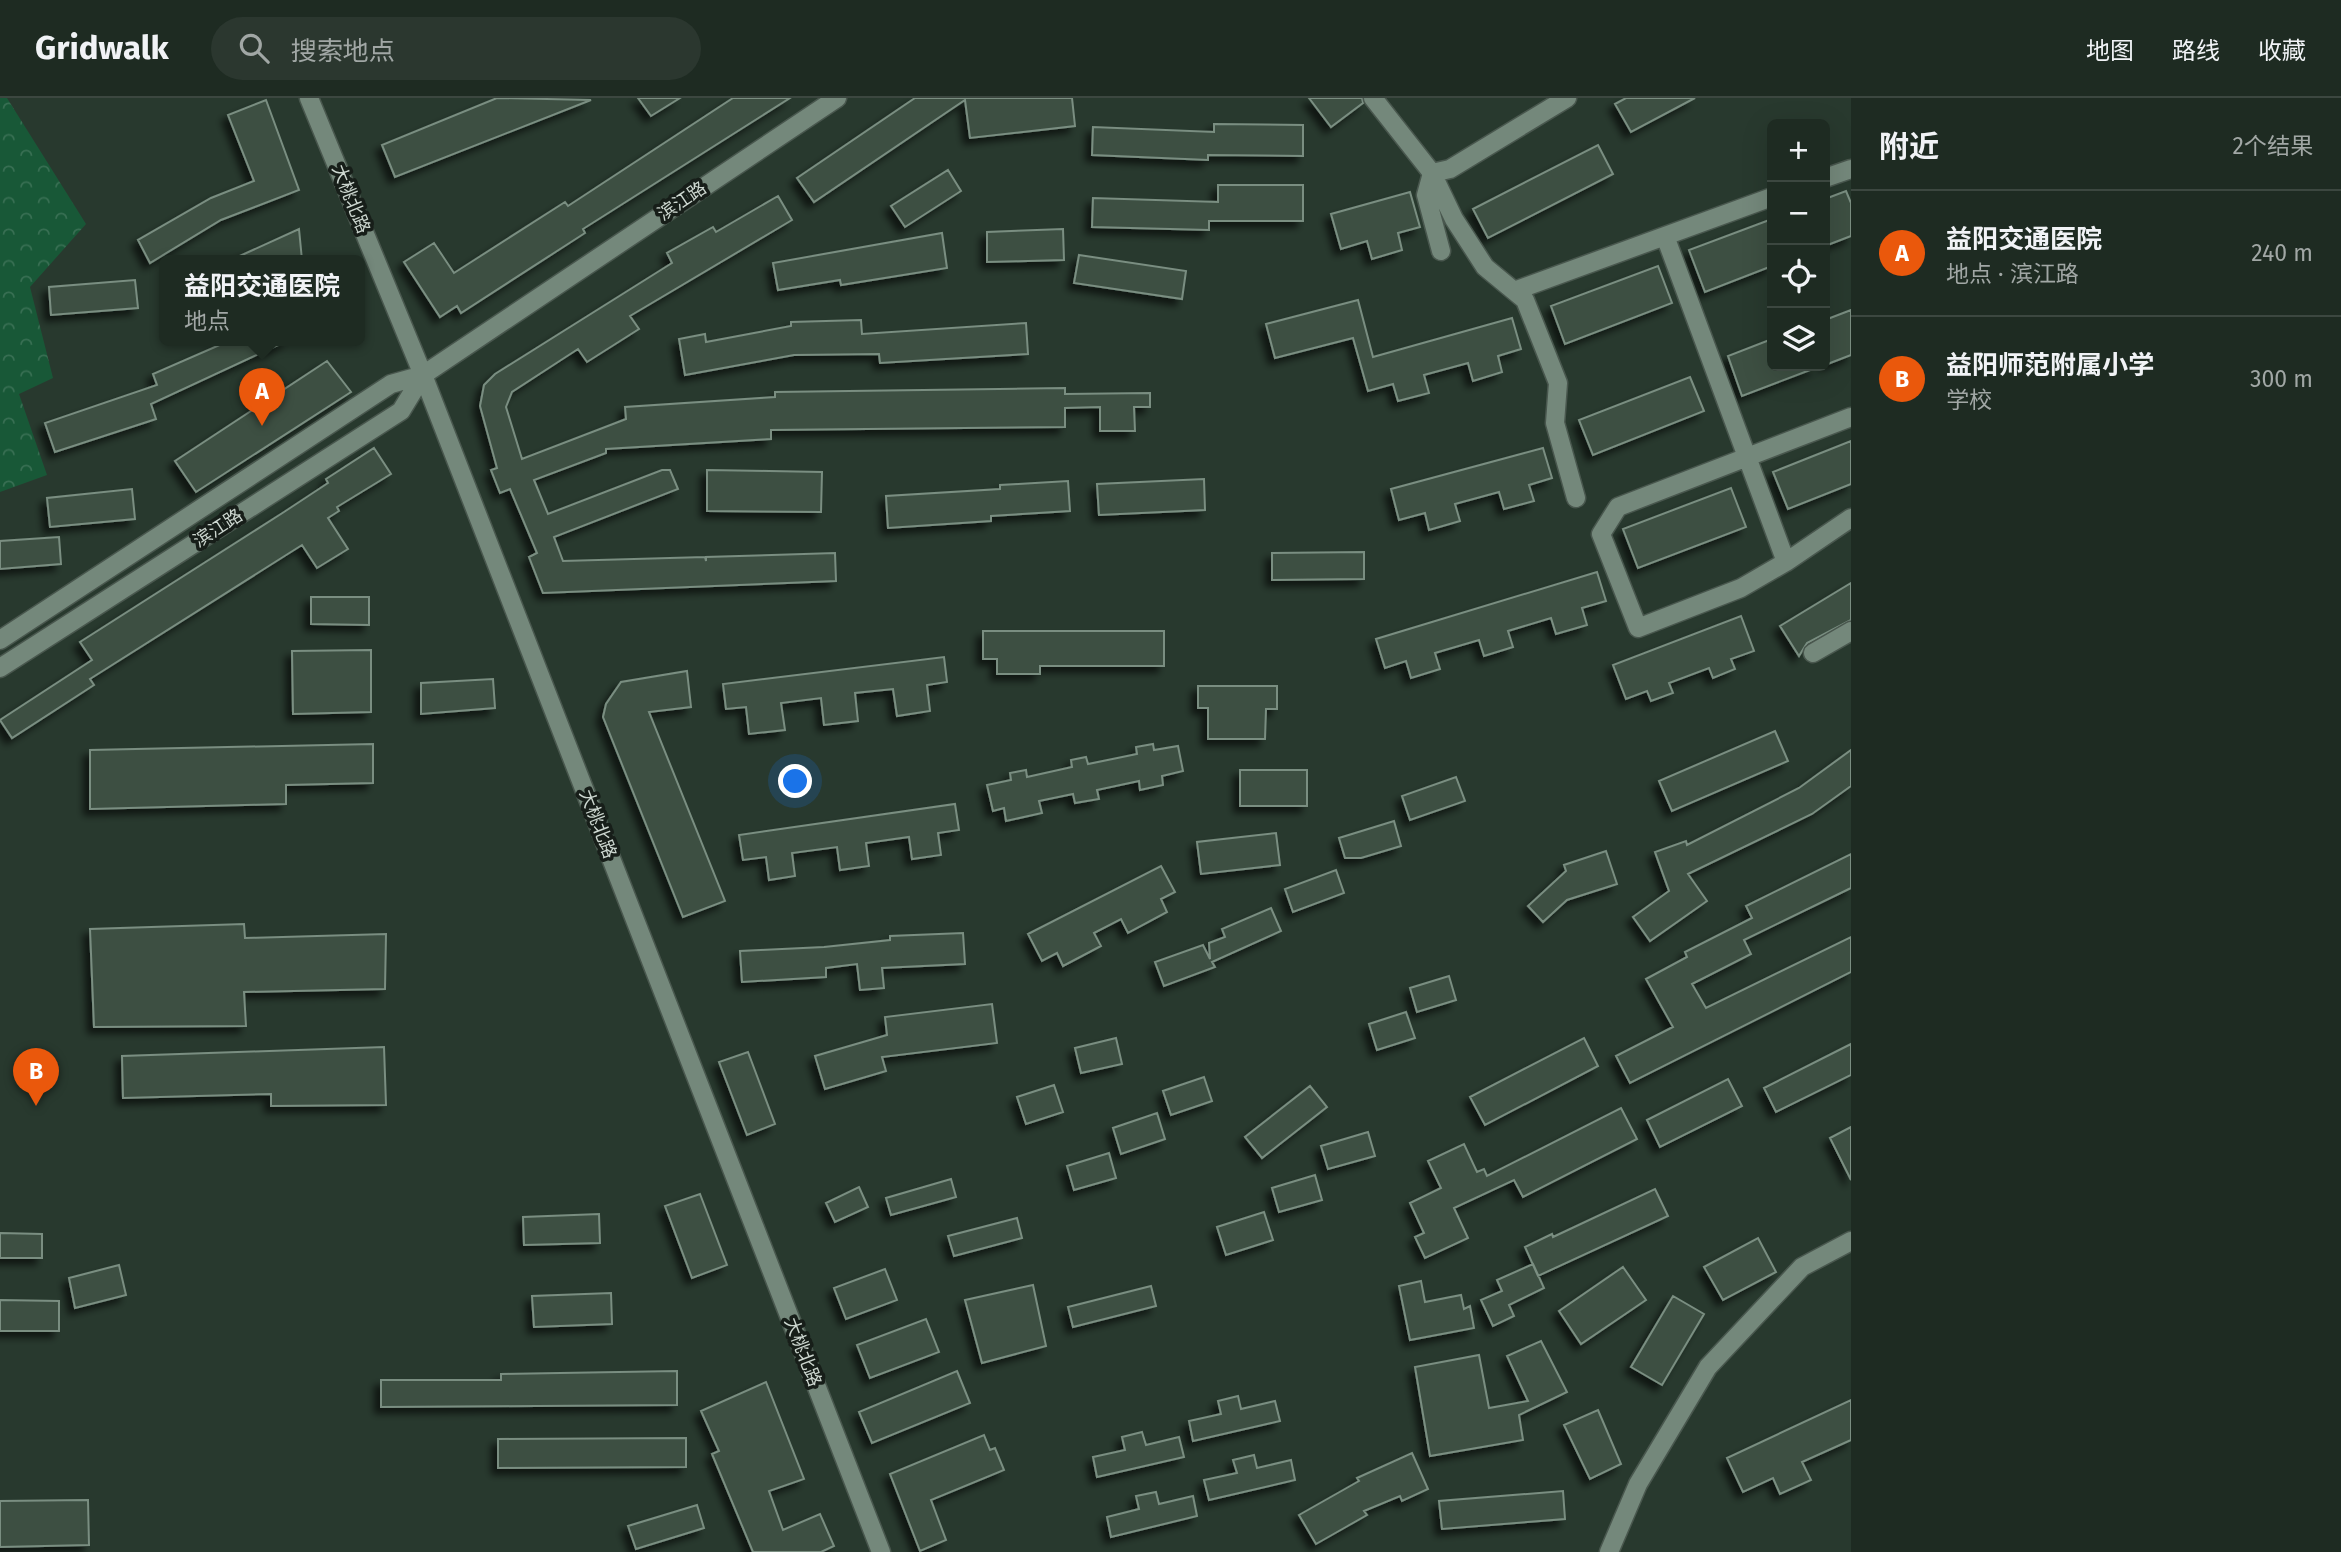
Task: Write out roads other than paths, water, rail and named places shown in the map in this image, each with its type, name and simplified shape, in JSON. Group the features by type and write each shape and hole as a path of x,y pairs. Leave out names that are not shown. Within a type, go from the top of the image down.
{"street":[{"name":"大桃北路","path":"309,98 423,375 881,1552"},
{"name":"滨江路","path":"0,640 391,384 423,375 837,98"},
{"path":"1373,98 1432,173 1454,219 1485,267 1525,300 1558,383 1555,423 1576,498"},
{"path":"1432,173 1450,169 1567,98"},
{"path":"1830,176 1851,169"},
{"path":"1432,173 1426,195 1441,251"},
{"path":"1514,291 1767,199"},
{"path":"1665,236 1786,562"},
{"name":"滨江路","path":"0,668 401,411 423,375"},
{"path":"1851,417 1618,507 1601,534 1638,628 1741,588 1786,562 1851,518"},
{"path":"1813,653 1851,631"},
{"path":"1609,1552 1638,1484 1707,1367 1802,1267 1851,1241"}],"place":[{"name":"益阳交通医院","path":"262,426"},
{"name":"益阳师范附属小学","path":"36,1106"}]}
